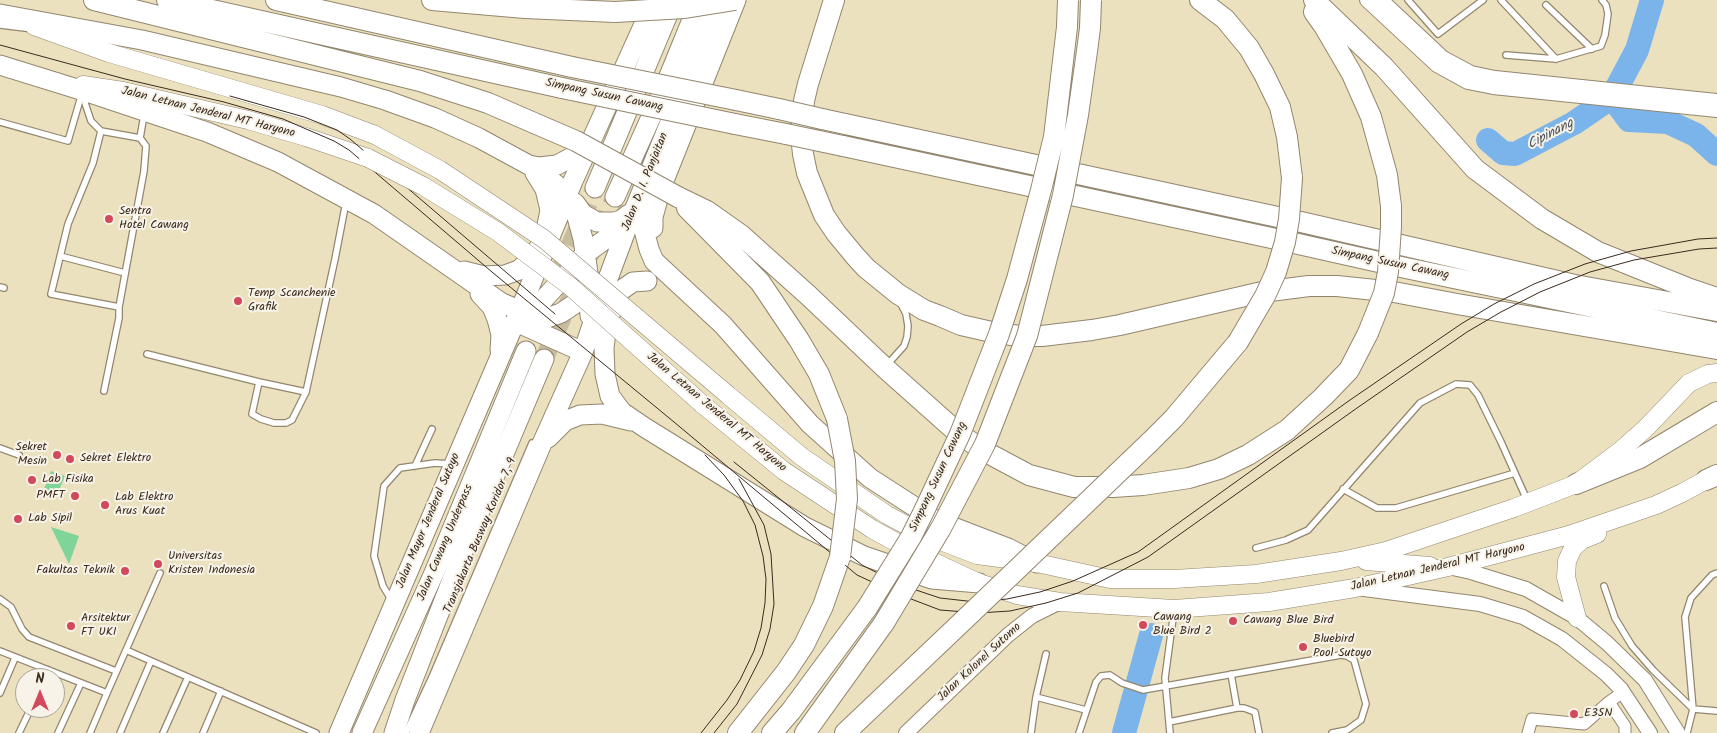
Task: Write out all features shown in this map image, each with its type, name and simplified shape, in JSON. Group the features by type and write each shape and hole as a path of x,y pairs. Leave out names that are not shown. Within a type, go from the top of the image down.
{"highway":[{"path":"94,0 420,81 488,103 576,142 707,211 741,236 809,296 885,368 958,432 984,451 1036,477 1074,487 1144,485 1189,478 1219,469 1248,455 1288,430 1308,412 1349,370 1368,333 1384,293 1388,272 1391,242 1391,206 1387,175 1380,146 1362,94 1324,26 1305,0"},
{"name":"Simpang Susun Cawang","path":"167,0 562,88 1014,182 1391,265 1717,333"},
{"name":"Simpang Susun Cawang","path":"276,0 572,67 779,109 1202,200 1575,285 1717,311"},
{"path":"432,0 509,7 614,12 685,8 735,0"},
{"path":"518,315 570,188 655,0"},
{"path":"595,188 674,0"},
{"path":"615,196 665,86 700,0"},
{"name":"Jalan D. I. Panjaitan","path":"585,345 628,225 720,0"},
{"path":"680,285 661,257 657,247 652,227 653,217 661,188 735,0"},
{"path":"834,0 804,101 802,154 807,174 824,215 844,243 866,268 898,294 940,316 980,330 1020,336 1042,336 1092,330 1262,292 1302,287 1337,286 1394,292 1717,349"},
{"name":"Simpang Susun Cawang","path":"772,733 791,711 867,608 911,537 960,434 1000,334 1041,190 1054,137 1067,27 1068,0"},
{"name":"Simpang Susun Cawang","path":"805,733 884,623 941,528 985,444 1027,336 1059,214 1078,115 1090,28 1091,0"},
{"path":"845,733 1174,418 1238,342 1265,296 1276,272 1285,242 1289,219 1292,178 1287,137 1280,108 1249,48 1224,19 1200,0"},
{"path":"1314,0 1384,67 1475,169 1542,219 1598,252 1717,298"},
{"name":"Jalan Letnan Jenderal MT Haryono","path":"1,18 142,40 341,87 385,100 435,118 479,138 570,188"},
{"name":"Jalan Letnan Jenderal MT Haryono","path":"0,65 85,95 145,111 207,132 278,162 374,214 452,267"},
{"path":"527,165 548,167 566,162 581,150 599,124"},
{"path":"452,267 477,274 497,276 519,270 533,257 541,244 550,210 548,196 542,182 527,165"},
{"path":"570,188 577,207 582,214 597,222 606,223 621,220 627,216 640,196"},
{"path":"419,733 538,441 585,345 590,320 589,293 585,254 570,188"},
{"path":"640,196 648,249 657,265 723,325 810,424 870,478 944,524 1008,548 1037,563"},
{"path":"678,197 760,282 799,340 819,374 836,419 846,461 847,499 840,557 824,606 804,645 786,672 738,733"},
{"path":"518,315 543,300 585,254 628,225"},
{"path":"452,267 518,315 585,345"},
{"path":"452,267 487,301 495,313 501,335 500,356"},
{"path":"518,315 554,316 568,310 589,293 606,284 626,278 647,280 672,286 703,305"},
{"path":"647,280 633,282 626,286 616,298 607,324 604,348 604,374 610,396 622,412 805,527 864,556 932,579 979,583"},
{"name":"Jalan Mayor Jenderal Sutoyo","path":"339,733 518,315"},
{"name":"Jalan Cawang Underpass","path":"362,733 434,573 526,351"},
{"name":"Jalan Cawang Underpass","path":"394,733 424,650 468,539 544,359"},
{"path":"1576,484 1640,458 1717,412"},
{"path":"538,441 572,417 590,413 614,416 644,427"}],"main road":[{"name":"Jalan Letnan Jenderal MT Haryono","path":"1,18 47,30 109,53 322,115 375,135 440,170 544,238 802,457 887,515 925,535 978,555 1037,563 1110,579 1174,579 1256,574 1341,561 1386,551 1463,526 1576,484 1620,451 1646,428 1689,383 1708,374 1717,373"},
{"name":"Jalan Letnan Jenderal MT Haryono","path":"19,72 123,91 248,120 368,158 423,186 498,232 571,287 702,404 784,471 864,523 923,557 979,583 1017,595 1060,602 1174,609 1268,602 1355,588 1448,568 1569,535 1656,505 1713,476"},
{"path":"1577,618 1566,577 1567,561 1573,548 1582,540 1643,516 1682,493"},
{"path":"1341,561 1367,561 1448,568"}],"street":[{"path":"1367,0 1437,65 1495,78 1569,90 1717,110"},
{"path":"1381,0 1443,58 1453,70"},
{"path":"1569,90 1717,100"},
{"path":"1448,568 1471,572 1526,589 1577,618 1607,643 1645,680 1678,733"},
{"path":"1355,588 1480,604 1523,617 1562,639 1606,674 1623,692 1650,733"},
{"name":"Jalan Kolonel Sutomo","path":"906,733 1008,635 1032,616 1060,602"},
{"path":"1528,733 1532,719 1584,724 1623,692"},
{"path":"1609,702 1625,726 1625,733"}],"lane":[{"path":"1408,0 1438,34 1483,0"},
{"path":"1501,0 1556,58"},
{"path":"1506,55 1556,58 1600,46 1605,34 1608,14 1606,4 1602,0"},
{"path":"1546,5 1592,49"},
{"path":"47,30 107,36 224,63 251,65"},
{"path":"0,122 68,141 85,95"},
{"path":"85,95 91,121 101,131 140,138 146,146 119,307 119,318 104,391"},
{"path":"140,138 145,111"},
{"path":"101,131 93,164 68,224 51,294 119,307"},
{"path":"259,382 252,414 260,419 274,423 286,423 292,420 306,392 347,198"},
{"path":"60,256 125,273"},
{"path":"866,268 902,305 906,314 908,326 904,346 885,368"},
{"path":"569,368 585,345"},
{"path":"147,354 306,392"},
{"path":"1256,548 1286,540 1308,530 1420,403 1456,384 1470,385 1478,395 1528,502"},
{"path":"415,466 432,429"},
{"name":"Transjakarta Busway Koridor 7, 9","path":"406,733 538,441"},
{"path":"0,448 19,454"},
{"path":"394,604 383,586 374,556 386,482 400,468 435,463 454,464"},
{"path":"1344,489 1377,508 1396,508 1515,474"},
{"path":"90,733 160,573"},
{"path":"1687,733 1693,708 1685,617 1691,598 1712,575 1717,573"},
{"path":"1604,586 1615,618 1632,646 1653,670 1693,708 1717,711"},
{"path":"0,599 11,607 22,629 29,636 116,671"},
{"path":"1170,733 1166,686 1167,661 1174,609"},
{"path":"126,650 316,733"},
{"path":"0,651 43,668"},
{"path":"1031,733 1036,697 1046,654"},
{"path":"1079,733 1096,682 1102,676 1110,675 1124,684 1143,690 1341,655 1351,657 1354,660 1366,704 1361,720 1347,730 1332,733"},
{"path":"0,693 15,658"},
{"path":"120,733 150,661"},
{"path":"1231,674 1237,708"},
{"path":"65,676 106,693"},
{"path":"163,733 188,677"},
{"path":"58,733 81,683"},
{"path":"203,733 221,691"},
{"path":"1036,697 1086,710"},
{"path":"1169,722 1244,708 1255,712 1259,733"},
{"path":"19,733 26,718"}],"green space":[{"path":"51,471 65,476 57,495 44,489"},
{"path":"51,527 79,536 69,564"}],"waterway":[{"name":"Cipinang","path":"1488,140 1503,153 1515,154 1574,123 1612,97 1637,50 1652,0"},
{"name":"Cipinang","path":"1612,97 1629,120 1668,122 1696,135 1717,154"},
{"path":"1124,733 1151,635"}],"tunnel":[{"path":"559,272 595,188"},
{"path":"544,359 615,197"}],"tram line":[{"path":"0,45 125,79 224,102 283,119 334,141 349,150 492,272 857,575 898,594 940,610 978,613 1010,611 1078,593 1148,557 1357,408 1467,332 1501,312 1540,292 1590,272 1634,260 1699,249 1717,248"},
{"path":"230,96 304,117 337,130 350,139 555,314"},
{"path":"734,462 862,565 901,585 940,598 976,602 1007,599 1040,592 1073,581 1138,552 1350,400 1461,324 1494,304 1534,284 1585,264 1631,251 1698,239 1717,238"},
{"path":"701,733 740,680 754,651 761,628 766,579 763,556 755,525 743,501 724,475 705,455"},
{"path":"714,733 737,704 762,655 770,629 774,604 771,554 764,525 739,479"}],"place":[{"name":"Sentra Hotel Cawang","path":"109,219"},
{"name":"Temp Scanchenie Grafik","path":"238,301"},
{"name":"Sekret Mesin","path":"57,455"},
{"name":"Sekret Elektro","path":"70,459"},
{"name":"Lab Fisika","path":"32,480"},
{"name":"PMFT","path":"75,496"},
{"name":"Lab Elektro Arus Kuat","path":"105,505"},
{"name":"Lab Sipil","path":"18,519"},
{"name":"Universitas Kristen Indonesia","path":"158,564"},
{"name":"Fakultas Teknik","path":"125,571"},
{"name":"Cawang Blue Bird","path":"1233,621"},
{"name":"Cawang Blue Bird 2","path":"1143,625"},
{"name":"Arsitektur FT UKI","path":"71,626"},
{"name":"Bluebird Pool Sutoyo","path":"1303,647"},
{"name":"E35N","path":"1574,714"}]}
